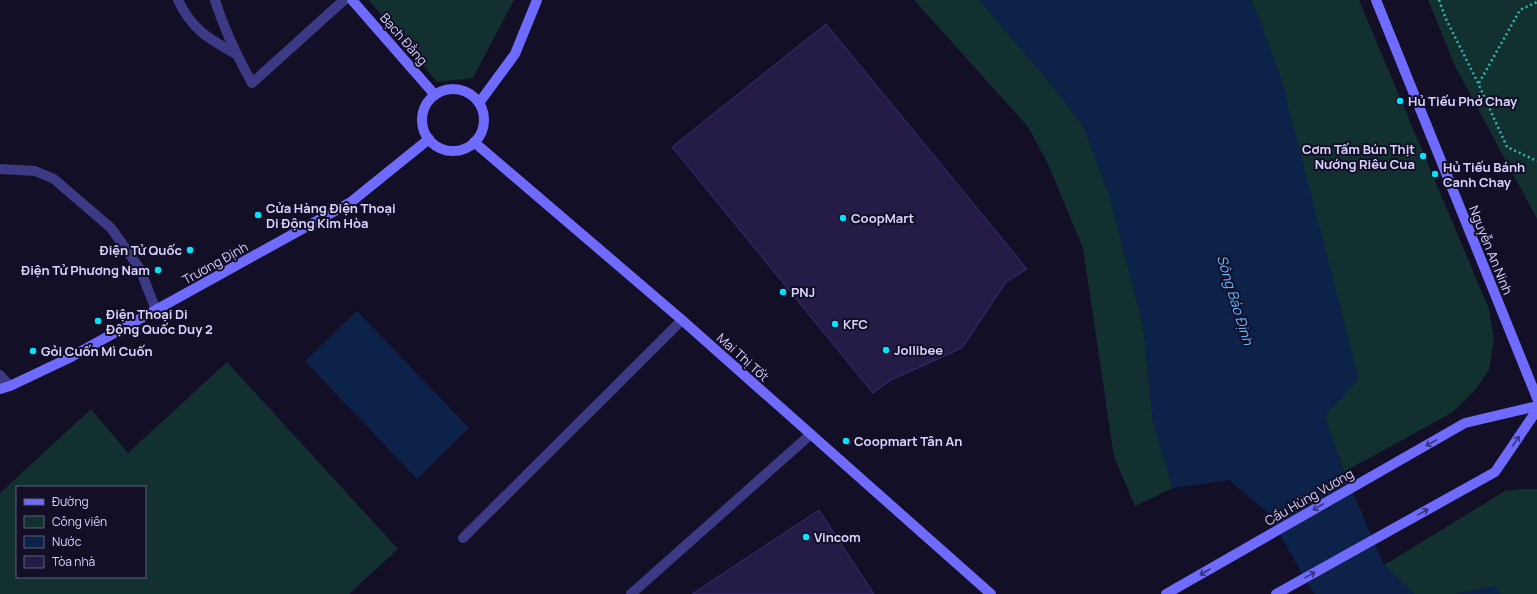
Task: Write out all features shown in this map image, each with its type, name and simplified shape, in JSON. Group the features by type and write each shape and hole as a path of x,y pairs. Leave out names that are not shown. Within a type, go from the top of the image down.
{"street":[{"path":"178,0 185,16 207,38 236,54"},
{"path":"215,0 221,19 236,54 252,83 344,0"},
{"name":"Bạch Đằng","path":"352,0 435,95"},
{"path":"479,103 515,54 537,0"},
{"name":"Nguyễn An Ninh","path":"1376,0 1537,398"},
{"path":"444,90 464,90 473,95 479,103 484,113 484,124 481,133 474,142 466,148 446,150 437,146 429,139 424,130 424,110 428,102 435,95 444,90"},
{"name":"Trương Định","path":"5,387 68,358 351,202 429,139"},
{"name":"Mai Thị Tốt","path":"474,142 682,320 991,594"},
{"path":"0,169 35,171 54,179 111,228 140,269 156,310"},
{"path":"463,538 682,320"},
{"path":"0,375 5,387"},
{"name":"Cầu Hùng Vương","path":"1166,594 1465,423 1537,406"},
{"path":"1276,594 1495,472 1537,410"},
{"path":"631,594 811,434"}],"path":[{"path":"1439,0 1446,18 1507,147 1537,162"},
{"path":"1478,83 1520,10 1537,2"}],"green space":[{"path":"369,0 514,0 473,78 437,82"},
{"path":"914,0 979,0 1047,79 1084,127 1110,197 1143,325 1153,422 1173,488 1135,506 1114,457 1083,248 1048,164 1028,127"},
{"path":"1250,0 1359,0 1489,309 1494,340 1489,370 1477,388 1453,412 1344,472 1324,416 1258,14"},
{"path":"1428,0 1537,0 1537,219 1455,66"},
{"path":"227,362 398,549 349,594 0,594 0,493 91,409 128,453"},
{"path":"1537,489 1537,594 1499,594 1495,586 1455,594 1414,594 1384,565 1505,491"}],"water":[{"name":"Sông Bảo Định","path":"979,0 1250,0 1258,14 1282,82 1359,379 1325,416 1341,465 1384,565 1414,594 1314,594 1267,512 1229,480 1173,488 1153,422 1143,325 1110,197 1084,127 1047,79"},
{"path":"357,311 469,428 417,479 305,361"},
{"path":"1495,586 1500,594 1455,594"}],"building":[{"path":"826,24 1027,269 1006,282 962,348 891,380 873,393 672,147"},
{"path":"819,510 874,594 692,594"}],"place":[{"name":"Hủ Tiếu Phở Chay","path":"1400,101"},
{"name":"Cơm Tấm Bún Thịt Nướng Riêu Cua","path":"1423,156"},
{"name":"Hủ Tiếu Bánh Canh Chay","path":"1435,174"},
{"name":"Cửa Hàng Điện Thoại Di Động Kim Hòa","path":"258,215"},
{"name":"CoopMart","path":"843,218"},
{"name":"Điện Tử Quốc","path":"190,250"},
{"name":"Điện Tử Phương Nam","path":"158,270"},
{"name":"PNJ","path":"783,292"},
{"name":"Điện Thoại Di Động Quốc Duy 2","path":"98,321"},
{"name":"KFC","path":"835,324"},
{"name":"Jollibee","path":"886,350"},
{"name":"Gỏi Cuốn Mì Cuốn","path":"33,351"},
{"name":"Coopmart Tân An","path":"846,441"},
{"name":"Vincom","path":"806,537"}]}
